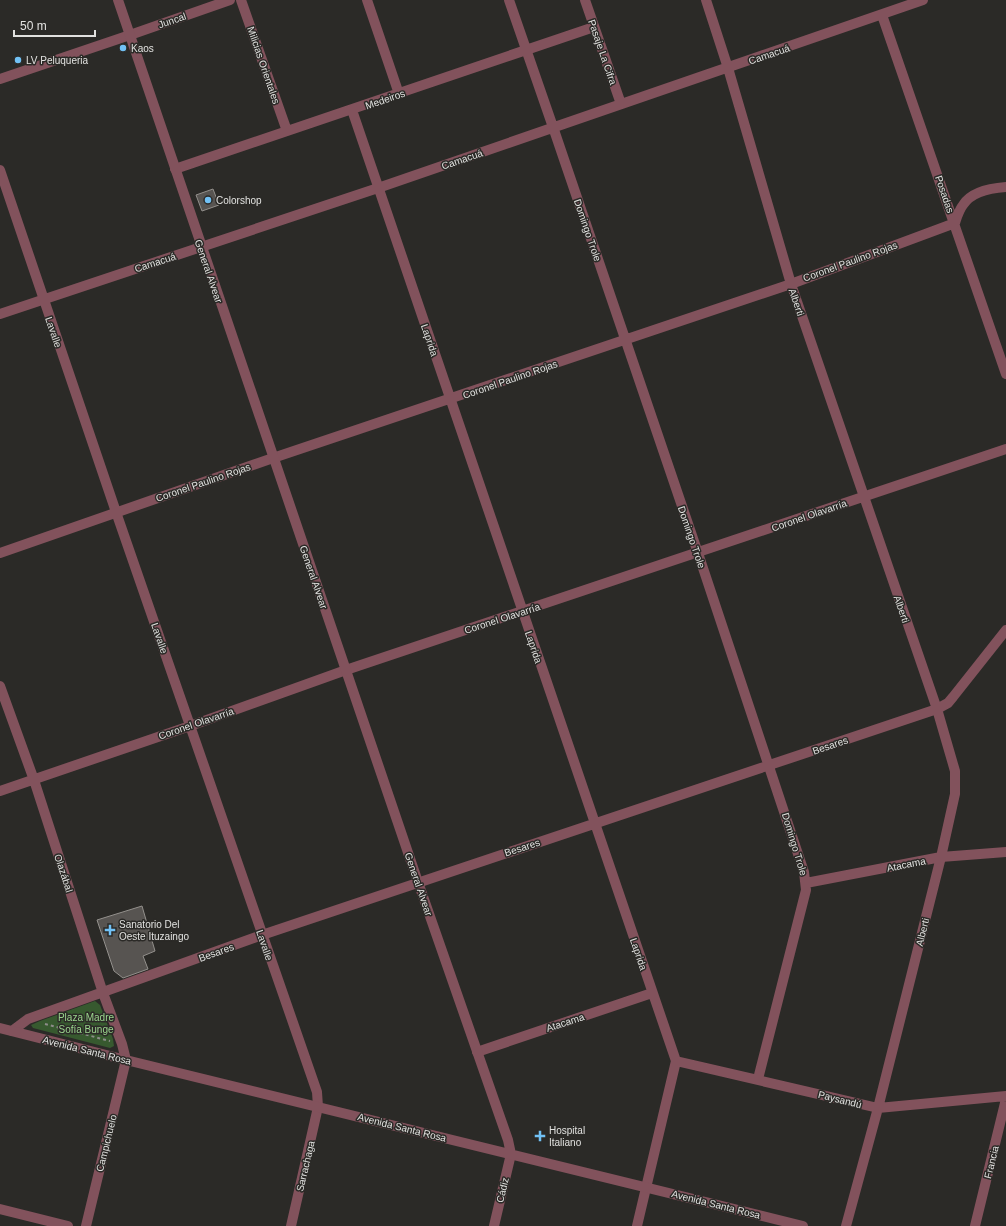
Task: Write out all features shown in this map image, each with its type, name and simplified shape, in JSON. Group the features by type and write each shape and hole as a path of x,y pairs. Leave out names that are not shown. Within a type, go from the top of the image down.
{"street":[{"name":"General Alvear","path":"118,0 418,882 508,1140 511,1154"},
{"name":"Juncal","path":"0,79 230,0"},
{"name":"Milicias Orientales","path":"241,0 287,131"},
{"path":"367,0 399,94"},
{"name":"Domingo Trole","path":"509,0 554,127 804,872 806,890 758,1080"},
{"name":"Pasaje La Cifra","path":"585,0 621,104"},
{"name":"Alberti","path":"706,0 728,68 791,284 937,709 955,771 955,794 941,857 878,1108 846,1226"},
{"name":"Camacuá","path":"0,314 378,188 728,68 882,15 904,3 923,0"},
{"name":"Posadas","path":"882,15 1006,374"},
{"name":"Medeiros","path":"175,169 527,51 594,27"},
{"name":"Laprida","path":"352,110 676,1061"},
{"name":"Lavalle","path":"0,170 116,512 317,1092 318,1107"},
{"path":"955,223 963,204 972,196 1006,186"},
{"name":"Coronel Paulino Rojas","path":"0,553 273,458 791,284 955,223"},
{"name":"Coronel Olavarría","path":"0,791 190,726 346,670 1006,450"},
{"name":"Besares","path":"12,1031 28,1019 262,935 937,709 948,703 1006,630"},
{"name":"Olazábal","path":"0,686 34,780 126,1060"},
{"name":"Atacama","path":"806,883 941,857 1006,852"},
{"name":"Atacama","path":"477,1052 652,993"},
{"name":"Avenida Santa Rosa","path":"0,1028 646,1187 783,1223 803,1226"},
{"name":"Campichuelo","path":"86,1226 126,1060"},
{"path":"637,1226 676,1061"},
{"name":"Paysandú","path":"676,1061 878,1108 1006,1096"},
{"name":"Francia","path":"976,1226 1006,1099"},
{"name":"Sarrachaga","path":"291,1226 318,1107"},
{"name":"Cádiz","path":"494,1226 511,1154"},
{"path":"0,1209 68,1226"}],"path":[{"path":"28,1019 122,1044"}],"green space":[{"name":"Plaza Madre Sofía Bunge","path":"95,1001 100,1005 113,1039 114,1046 110,1048 33,1028 31,1025 40,1021"}],"building":[{"name":"Colorshop","path":"213,189 219,205 202,211 196,195"},
{"path":"142,906 155,951 143,956 148,969 123,978 114,971 97,920"}],"place":[{"name":"Kaos","path":"123,48"},
{"name":"LV Peluqueria","path":"18,60"},
{"name":"Colorshop","path":"208,200"},
{"name":"Sanatorio Del Oeste Ituzaingo","path":"110,930"},
{"name":"Hospital Italiano","path":"540,1136"}]}
